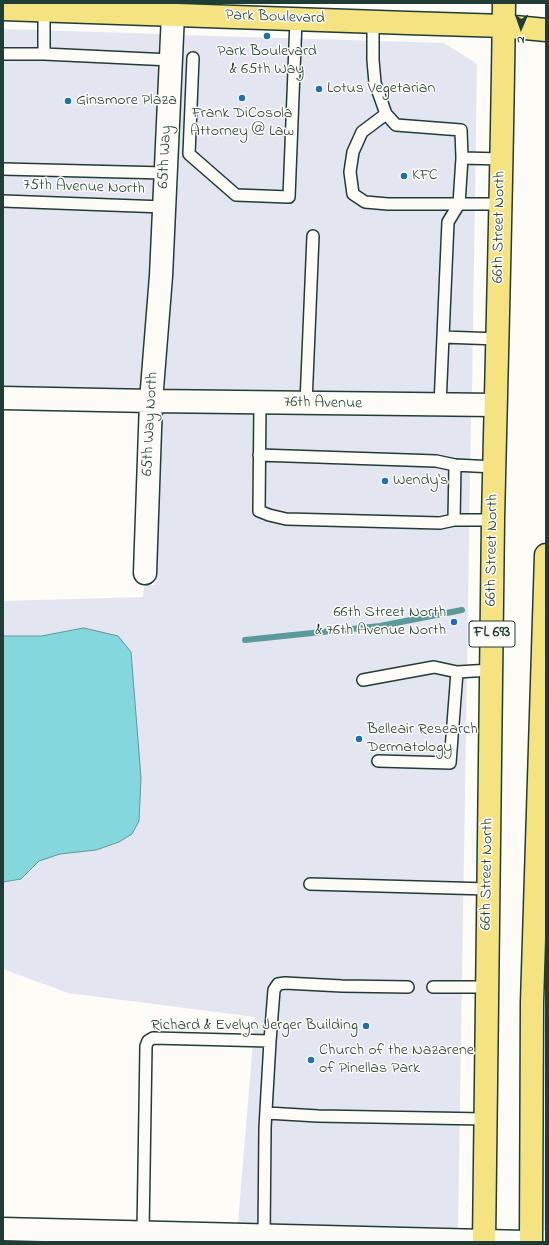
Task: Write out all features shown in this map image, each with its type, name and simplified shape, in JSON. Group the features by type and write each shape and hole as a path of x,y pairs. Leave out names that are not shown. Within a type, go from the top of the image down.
{"main road":[{"name":"66th Street North","path":"484,1241 495,405 498,339 504,3"},
{"name":"Park Boulevard","path":"3,9 504,26 546,30"},
{"path":"531,1242 539,1071 546,555"}],"street":[{"name":"65th Way","path":"161,276 164,207 175,157 171,60 172,14"},
{"name":"65th Way North","path":"145,573 151,402 161,276"},
{"name":"76th Avenue","path":"3,398 151,402 495,405"},
{"path":"3,1229 59,1236 143,1232 264,1239 525,1242"}],"lane":[{"path":"44,10 44,54"},
{"path":"3,169 175,157 236,195 289,198 296,20"},
{"path":"373,22 373,60 375,84 386,114 396,125 461,130 462,158 459,204 448,222 440,405"},
{"path":"3,54 44,54 171,60"},
{"path":"175,157 193,58"},
{"path":"386,114 362,132 353,152 350,172 353,194 366,202 388,204 501,204"},
{"path":"462,158 502,159"},
{"name":"75th Avenue North","path":"3,202 164,207"},
{"path":"306,404 314,236"},
{"path":"443,337 498,339"},
{"path":"260,403 259,511 286,519 440,524 454,520 494,520"},
{"path":"259,455 436,461 455,465 494,467"},
{"path":"454,520 455,465"},
{"path":"363,680 434,667 457,672 491,670"},
{"path":"378,761 450,763 457,672"},
{"path":"310,884 488,889"},
{"path":"264,1239 265,1128 274,990 278,984 285,983 408,987"},
{"path":"433,987 487,987"},
{"path":"143,1232 146,1054 148,1041 153,1038 270,1041"},
{"path":"267,1113 318,1116 485,1119"}],"shaded area":[{"path":"3,29 161,34 150,276 141,390 3,386"},
{"path":"182,35 444,43 477,64 472,393 162,390 173,266"},
{"path":"161,413 471,417 458,1228 238,1223 255,1017 68,993 3,969 3,882 21,879 39,861 60,854 96,850 119,842 132,684 131,652 84,628 41,636 3,636 3,601 143,597 144,585 155,585"},
{"path":"546,1039 546,1231 542,1231"}],"water":[{"path":"84,628 118,636 131,652 141,778 139,821 132,834 119,842 96,850 60,854 39,861 21,879 3,882 3,636 41,636"}],"waterway":[{"path":"245,640 380,626 462,610"}],"place":[{"name":"Park Boulevard & 65th Way","path":"267,36"},
{"name":"Lotus Vegetarian","path":"319,89"},
{"name":"Frank DiCosola Attorney @ Law","path":"242,98"},
{"name":"Ginsmore Plaza","path":"68,101"},
{"name":"KFC","path":"404,176"},
{"name":"Wendy's","path":"385,481"},
{"name":"66th Street North & 76th Avenue North","path":"454,622"},
{"name":"Belleair Research Dermatology","path":"359,739"},
{"name":"Richard & Evelyn Jerger Building","path":"366,1026"},
{"name":"Church of the Nazarene of Pinellas Park","path":"311,1060"}]}
